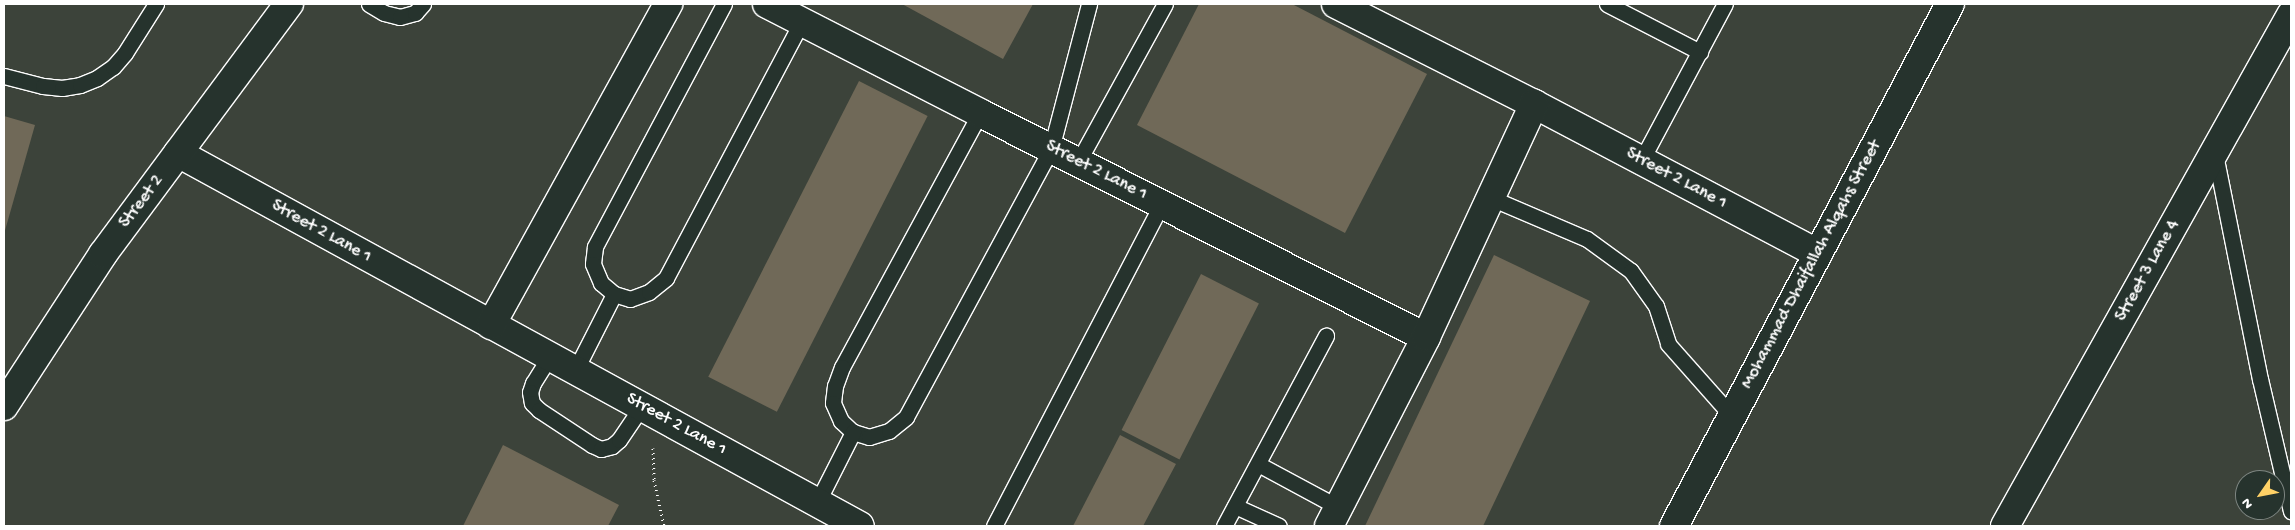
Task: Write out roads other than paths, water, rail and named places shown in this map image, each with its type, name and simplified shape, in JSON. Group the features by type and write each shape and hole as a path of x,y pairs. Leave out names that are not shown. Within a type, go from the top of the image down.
{"street":[{"path":"491,325 668,4"},
{"name":"Street 2 Lane 1","path":"767,4 1161,205 1426,337"},
{"name":"Street 2 Lane 1","path":"1336,4 1534,104 1818,254"},
{"name":"Mohammad Dhaifallah Alqahs Street","path":"1674,526 1950,4"},
{"name":"Street 2","path":"4,406 103,254 283,7"},
{"name":"Street 3 Lane 4","path":"2005,526 2291,15"},
{"path":"1333,517 1426,337 1534,104"},
{"name":"Street 2 Lane 1","path":"178,153 860,526"}],"lane":[{"path":"4,76 43,86 62,88 80,85 98,78 125,53 156,4"},
{"path":"369,4 384,13 400,17 414,12 423,4"},
{"path":"724,4 595,247 593,264 602,283 614,294 630,299 649,292 666,278 802,21"},
{"path":"980,113 837,380 833,403 841,422 853,432 869,437 889,431 906,417 1051,149 1089,4"},
{"path":"1078,162 1165,4"},
{"path":"1607,4 1700,52"},
{"path":"1640,161 1725,4"},
{"path":"2215,152 2260,379 2291,511"},
{"path":"1490,198 1587,239 1631,271 1656,306 1668,344 1732,416"},
{"path":"994,526 1161,205"},
{"path":"576,370 614,294"},
{"path":"1224,526 1326,336"},
{"path":"550,356 533,383 530,392 532,403 539,410 592,445 601,448 612,446 647,409"},
{"path":"817,503 853,432"},
{"path":"1258,464 1333,517"},
{"path":"1235,506 1279,526"}]}
